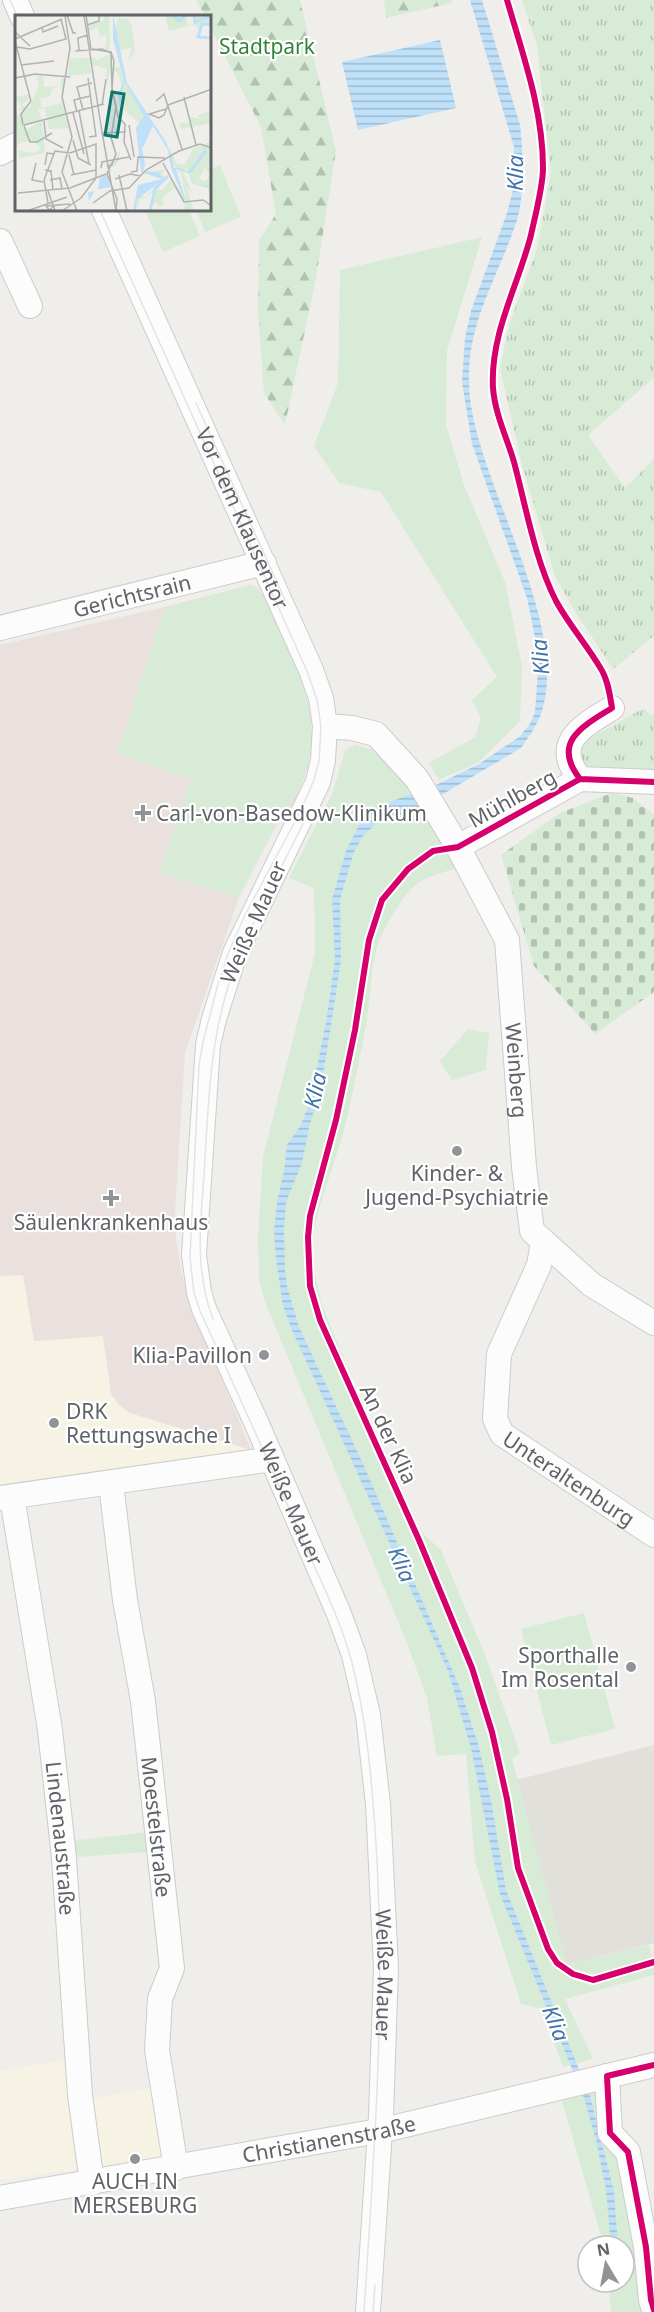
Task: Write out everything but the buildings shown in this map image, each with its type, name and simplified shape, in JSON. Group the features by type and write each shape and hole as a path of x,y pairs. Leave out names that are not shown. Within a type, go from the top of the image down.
{"street":[{"path":"15,0 22,15"},
{"path":"0,153 15,146"},
{"name":"Vor dem Klausentor","path":"105,212 317,685 325,726"},
{"path":"0,241 30,306"},
{"name":"Gerichtsrain","path":"0,628 264,563"},
{"path":"579,779 569,766 571,740 580,728 612,708"},
{"name":"Weinberg","path":"325,726 352,728 376,734 417,779 458,847 507,940 532,1231 592,1285 654,1323"},
{"name":"Weiße Mauer","path":"325,726 323,760 318,782 235,953 214,1019 206,1067 195,1234 196,1274 207,1317 343,1625 354,1655 368,1715 378,1804 386,1968 380,2131 368,2312"},
{"name":"Mühlberg","path":"458,847 579,779 654,782"},
{"name":"Unteraltenburg","path":"543,1243 539,1265 500,1354 495,1419 502,1434 654,1535"},
{"path":"6,1498 272,1460"},
{"name":"Moestelstraße","path":"111,1484 125,1600 143,1701 172,1968 160,1999 157,2050 176,2168"},
{"name":"Lindenaustraße","path":"6,1498 50,1730 64,1858 80,2095 92,2183"},
{"name":"Christianenstraße","path":"0,2198 380,2131 654,2065"},
{"path":"603,2077 610,2133 628,2152 646,2247 654,2310"}],"shaded area":[{"name":"Carl-von-Basedow-Klinikum","path":"251,585 258,589 265,598 298,671 310,712 311,740 307,771 294,802 277,824 239,897 185,1053 175,1211 181,1271 190,1302 251,1450 130,1413 119,1405 111,1394 103,1336 34,1341 23,1275 0,1276 0,645"},
{"path":"23,1274 34,1341 103,1336 111,1394 130,1413 251,1450 0,1494 0,1277"},
{"path":"654,1745 654,1943 567,1965 516,1780"},
{"path":"71,2059 77,2101 155,2088 167,2157 0,2180 0,2071"}],"green space":[{"name":"Stadtpark","path":"196,0 300,0 336,151 316,278 285,425 264,393 258,312 259,241 276,214 261,127 212,31 212,15 204,15"},
{"path":"384,0 451,0 452,3 386,18"},
{"path":"522,0 654,0 654,378 588,435 625,488 654,459 654,636 613,669 555,576 522,465 500,368 509,325 537,249 551,174 537,46"},
{"path":"220,165 241,217 205,232 197,212 212,212 212,168"},
{"path":"146,212 190,212 200,236 163,252"},
{"path":"482,237 447,351 446,425 464,485 505,582 522,666 520,721 479,762 439,780 429,763 475,737 481,718 472,700 497,677 381,492 339,483 314,446 338,383 340,270"},
{"path":"251,585 258,589 265,598 302,682 311,727 311,749 300,787 272,833 239,897 159,873 191,779 117,754 165,607"},
{"path":"644,708 651,716 654,713 654,770 600,772 582,763 581,747 590,738"},
{"path":"356,745 373,750 395,768 462,866 432,876 412,888 402,900 381,936 374,959 367,1019 349,1109 317,1217 312,1250 313,1264 321,1303 360,1399 421,1532 441,1550 485,1655 520,1753 512,1759 567,1965 649,1945 654,1963 654,1975 565,1999 593,2059 563,2067 541,2008 521,2004 475,1861 466,1754 437,1756 427,1698 407,1643 265,1302 259,1279 258,1237 263,1156 315,953 314,888 289,878 333,792 345,750"},
{"path":"611,793 633,798 654,815 654,992 595,1034 534,966 501,855 560,813"},
{"path":"468,1029 489,1033 486,1070 452,1080 440,1061"},
{"path":"584,1613 615,1729 551,1745 521,1629"},
{"path":"157,1831 159,1851 64,1858 62,1842"},
{"path":"610,2088 654,2312 611,2312 609,2294 636,2294 636,2234 601,2234 562,2101"}],"water":[{"name":"Klia","path":"470,0 482,0 520,125 523,172 517,220 475,331 470,354 471,406 479,442 536,605 545,645 547,683 540,717 521,748 416,810 380,820 363,836 354,852 340,899 341,961 322,1082 302,1163 286,1202 285,1272 299,1327 364,1466 460,1688 479,1747 492,1806 506,1890 590,2096 614,2191 617,2234 610,2234 606,2190 596,2140 584,2098 500,1894 471,1748 448,1671 291,1328 283,1306 274,1231 287,1145 301,1125 310,1101 326,1023 335,959 332,899 346,851 359,825 379,806 438,784 479,764 519,737 530,724 535,712 539,657 527,598 472,444 462,382 465,338 471,311 507,213 514,186 514,147"},
{"path":"440,40 456,108 358,130 342,62"}],"tram line":[{"path":"10,0 17,15"},
{"path":"101,212 307,671 317,700 321,727 319,761 314,780 229,951 203,1042 199,1065 190,1257 194,1293 200,1311 334,1611 351,1659 361,1705 368,1751 374,1821 380,1961 378,2078 364,2312"},
{"path":"196,403 285,600"},
{"path":"213,1319 203,1284 200,1230 208,1105 217,1033 228,987 244,943 306,818"},
{"path":"373,2312 375,2285"}],"cycle path":[{"path":"507,0 536,104 540,125 543,176 526,254 500,329 493,368 493,388 499,417 514,462 542,568 556,601 601,669 608,688 612,708 581,729 574,736 570,745 569,755 572,766 580,779"},
{"name":"An der Klia","path":"654,782 580,779 458,847 433,851 408,869 382,900 369,940 355,1030 336,1120 310,1216 308,1237 310,1286 320,1320 419,1540 472,1668 492,1732 507,1799 518,1868 548,1949 557,1963 573,1974 593,1980 654,1962"},
{"path":"654,2065 607,2076 610,2133 628,2152 646,2247 654,2310"}],"place":[{"name":"Carl-von-Basedow-Klinikum","path":"143,813"},
{"name":"Kinder- & Jugend-Psychiatrie","path":"457,1151"},
{"name":"Säulenkrankenhaus","path":"111,1198"},
{"name":"Klia-Pavillon","path":"264,1355"},
{"name":"DRK Rettungswache I","path":"54,1423"},
{"name":"Sporthalle Im Rosental","path":"631,1667"},
{"name":"AUCH IN MERSEBURG","path":"135,2159"}]}
